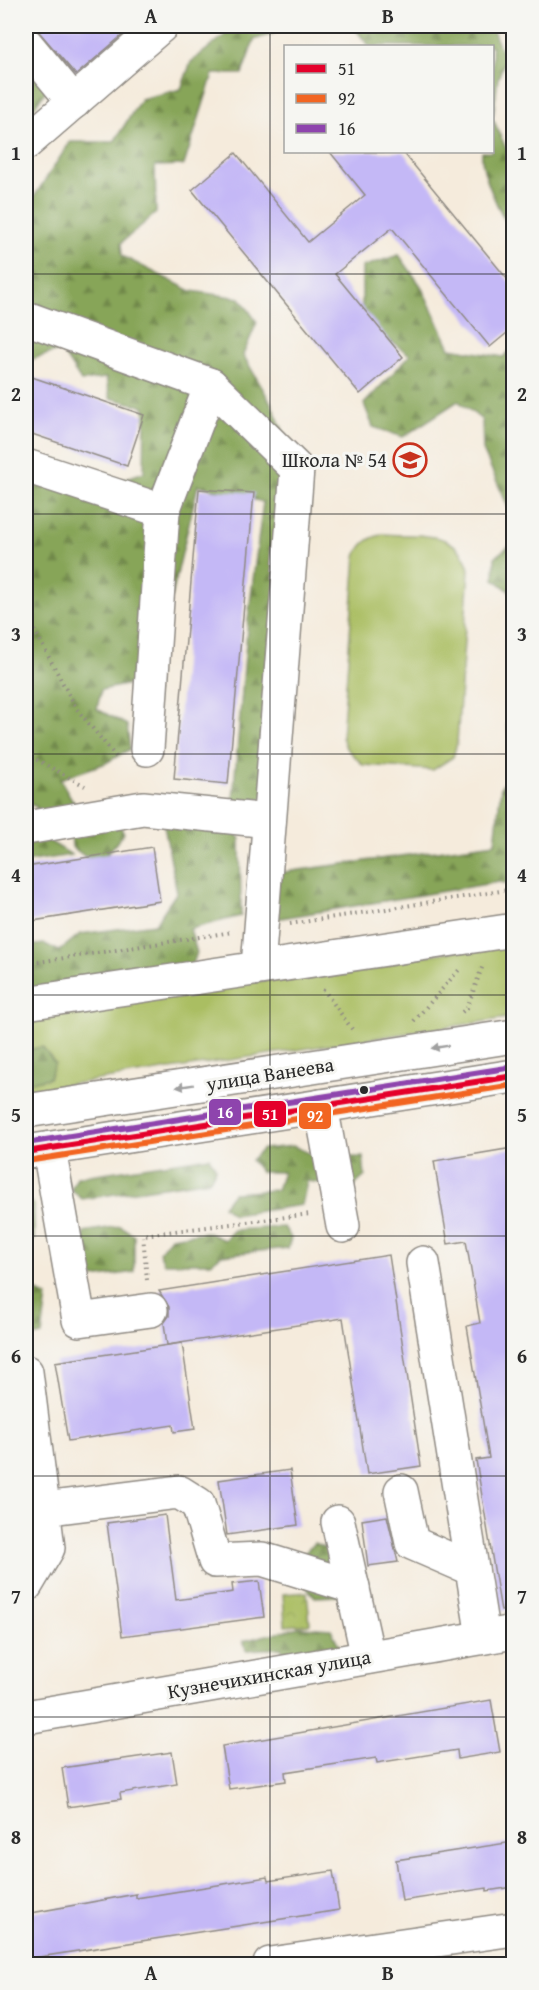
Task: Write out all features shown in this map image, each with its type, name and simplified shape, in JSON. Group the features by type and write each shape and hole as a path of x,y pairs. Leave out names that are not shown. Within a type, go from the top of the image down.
{"street":[{"path":"26,143 161,26"},
{"path":"26,44 74,102"},
{"path":"26,318 211,386 297,469 258,967"},
{"path":"135,757 163,511 211,386"},
{"path":"26,466 163,511"},
{"path":"26,828 143,808 268,821"},
{"path":"26,1003 504,932"},
{"name":"улица Ванеева","path":"26,1111 513,1036"},
{"name":"улица Ванеева","path":"37,1150 513,1076"},
{"path":"321,1106 342,1218"},
{"path":"37,1150 79,1320 151,1310"},
{"path":"423,1263 472,1569 498,1635"},
{"path":"26,1372 48,1548 26,1585"},
{"path":"401,1491 412,1543 472,1569"},
{"path":"43,1509 179,1492 198,1504 215,1561 262,1559 352,1587"},
{"path":"338,1522 368,1657"},
{"name":"Кузнечихинская улица","path":"26,1717 498,1635"},
{"path":"270,1965 513,1929"}],"path":[{"path":"502,26 513,42"},
{"path":"27,617 76,708 135,757"},
{"path":"509,890 513,883"},
{"path":"459,1015 467,1008 504,932"},
{"path":"408,1027 463,966"},
{"path":"323,988 356,1034"},
{"path":"151,1310 143,1235 342,1218"}],"green space":[{"path":"230,26 294,26 254,40 242,74 213,74 184,165 155,166 156,213 121,243 122,256 191,291 240,298 257,322 243,355 270,401 291,448 270,792 246,811 233,799 248,619 263,502 198,485 172,596 151,579 137,616 159,627 155,679 101,690 97,709 127,725 130,749 106,763 60,779 77,808 109,806 124,833 98,866 72,847 71,831 32,821 37,807 26,803 26,472 101,487 144,472 145,407 110,398 106,378 81,381 61,350 30,360 26,359 26,195 34,197 70,142 114,142 141,99 181,89 191,62 225,35"},
{"path":"353,26 491,26 505,60 498,79 494,109 494,45 368,45"},
{"path":"26,64 52,82 26,119"},
{"path":"494,121 513,164 513,231 502,215 492,193 482,153 494,153"},
{"path":"399,255 421,286 450,348 503,357 513,348 513,518 483,450 482,420 458,401 403,437 373,427 364,404 410,355 362,320 362,267"},
{"path":"383,534 435,537 446,541 464,556 469,569 457,743 453,757 433,770 363,765 346,748 342,737 356,556 366,541"},
{"path":"513,543 513,594 494,579 495,557"},
{"path":"513,687 513,747 507,726"},
{"path":"513,774 513,885 499,882 269,920 278,873 495,843 501,786"},
{"path":"215,806 240,839 241,916 190,929 197,953 183,985 26,1002 26,946 45,944 59,951 80,934 155,924 177,892 163,820"},
{"path":"26,827 72,855 26,862"},
{"path":"513,942 513,1017 26,1091 26,1017"},
{"path":"42,1047 55,1063 49,1078 26,1083 26,1050"},
{"path":"293,1146 318,1157 363,1157 365,1176 353,1187 307,1181 302,1205 233,1215 223,1206 233,1193 277,1190 283,1172 261,1172 251,1160 263,1149"},
{"path":"209,1157 216,1168 210,1180 82,1199 71,1189 77,1177"},
{"path":"26,1196 34,1205 34,1239 26,1246"},
{"path":"120,1226 134,1235 134,1272 94,1278 84,1254 84,1232"},
{"path":"284,1227 291,1238 288,1248 222,1255 211,1263 164,1263 159,1252 171,1237 206,1232 224,1240 234,1230"},
{"path":"34,1291 47,1296 42,1335 26,1338 26,1297"},
{"path":"314,1543 337,1553 338,1596 315,1597 302,1582 303,1555"},
{"path":"307,1592 310,1624 285,1626 283,1594"},
{"path":"299,1627 331,1629 342,1652 292,1664 281,1648 247,1650 243,1641"}],"building":[{"path":"34,26 133,26 76,75"},
{"path":"236,153 308,242 365,195 331,153 404,153 513,286 513,328 490,347 392,228 335,274 403,357 360,394 192,190"},
{"path":"26,375 144,415 127,466 26,432"},
{"path":"199,489 254,493 228,784 174,779"},
{"path":"152,847 160,901 26,922 26,867"},
{"path":"513,1148 513,1610 501,1611 476,1460 489,1458 467,1326 480,1323 466,1241 448,1244 434,1161"},
{"path":"389,1255 421,1466 367,1474 343,1318 167,1345 164,1323 169,1316 169,1307 159,1291"},
{"path":"182,1343 195,1429 174,1432 173,1425 68,1441 55,1362"},
{"path":"290,1470 298,1525 227,1535 219,1480"},
{"path":"165,1515 176,1600 233,1592 232,1584 259,1581 264,1617 122,1636 107,1523"},
{"path":"387,1516 398,1562 368,1566 362,1520"},
{"path":"491,1700 500,1752 458,1759 457,1750 377,1763 376,1758 285,1772 286,1781 229,1789 222,1746"},
{"path":"172,1752 177,1784 120,1793 121,1799 68,1807 62,1768"},
{"path":"513,1842 513,1887 487,1891 487,1888 402,1901 396,1860"},
{"path":"333,1871 339,1910 26,1959 26,1914 136,1894 136,1898 267,1877 268,1881"}],"transit line":[{"name":"16","path":"26,1143 513,1067"},
{"name":"51","path":"26,1152 514,1076"},
{"name":"92","path":"27,1161 514,1085"}],"place":[{"name":"Школа № 54","path":"410,460"}]}
